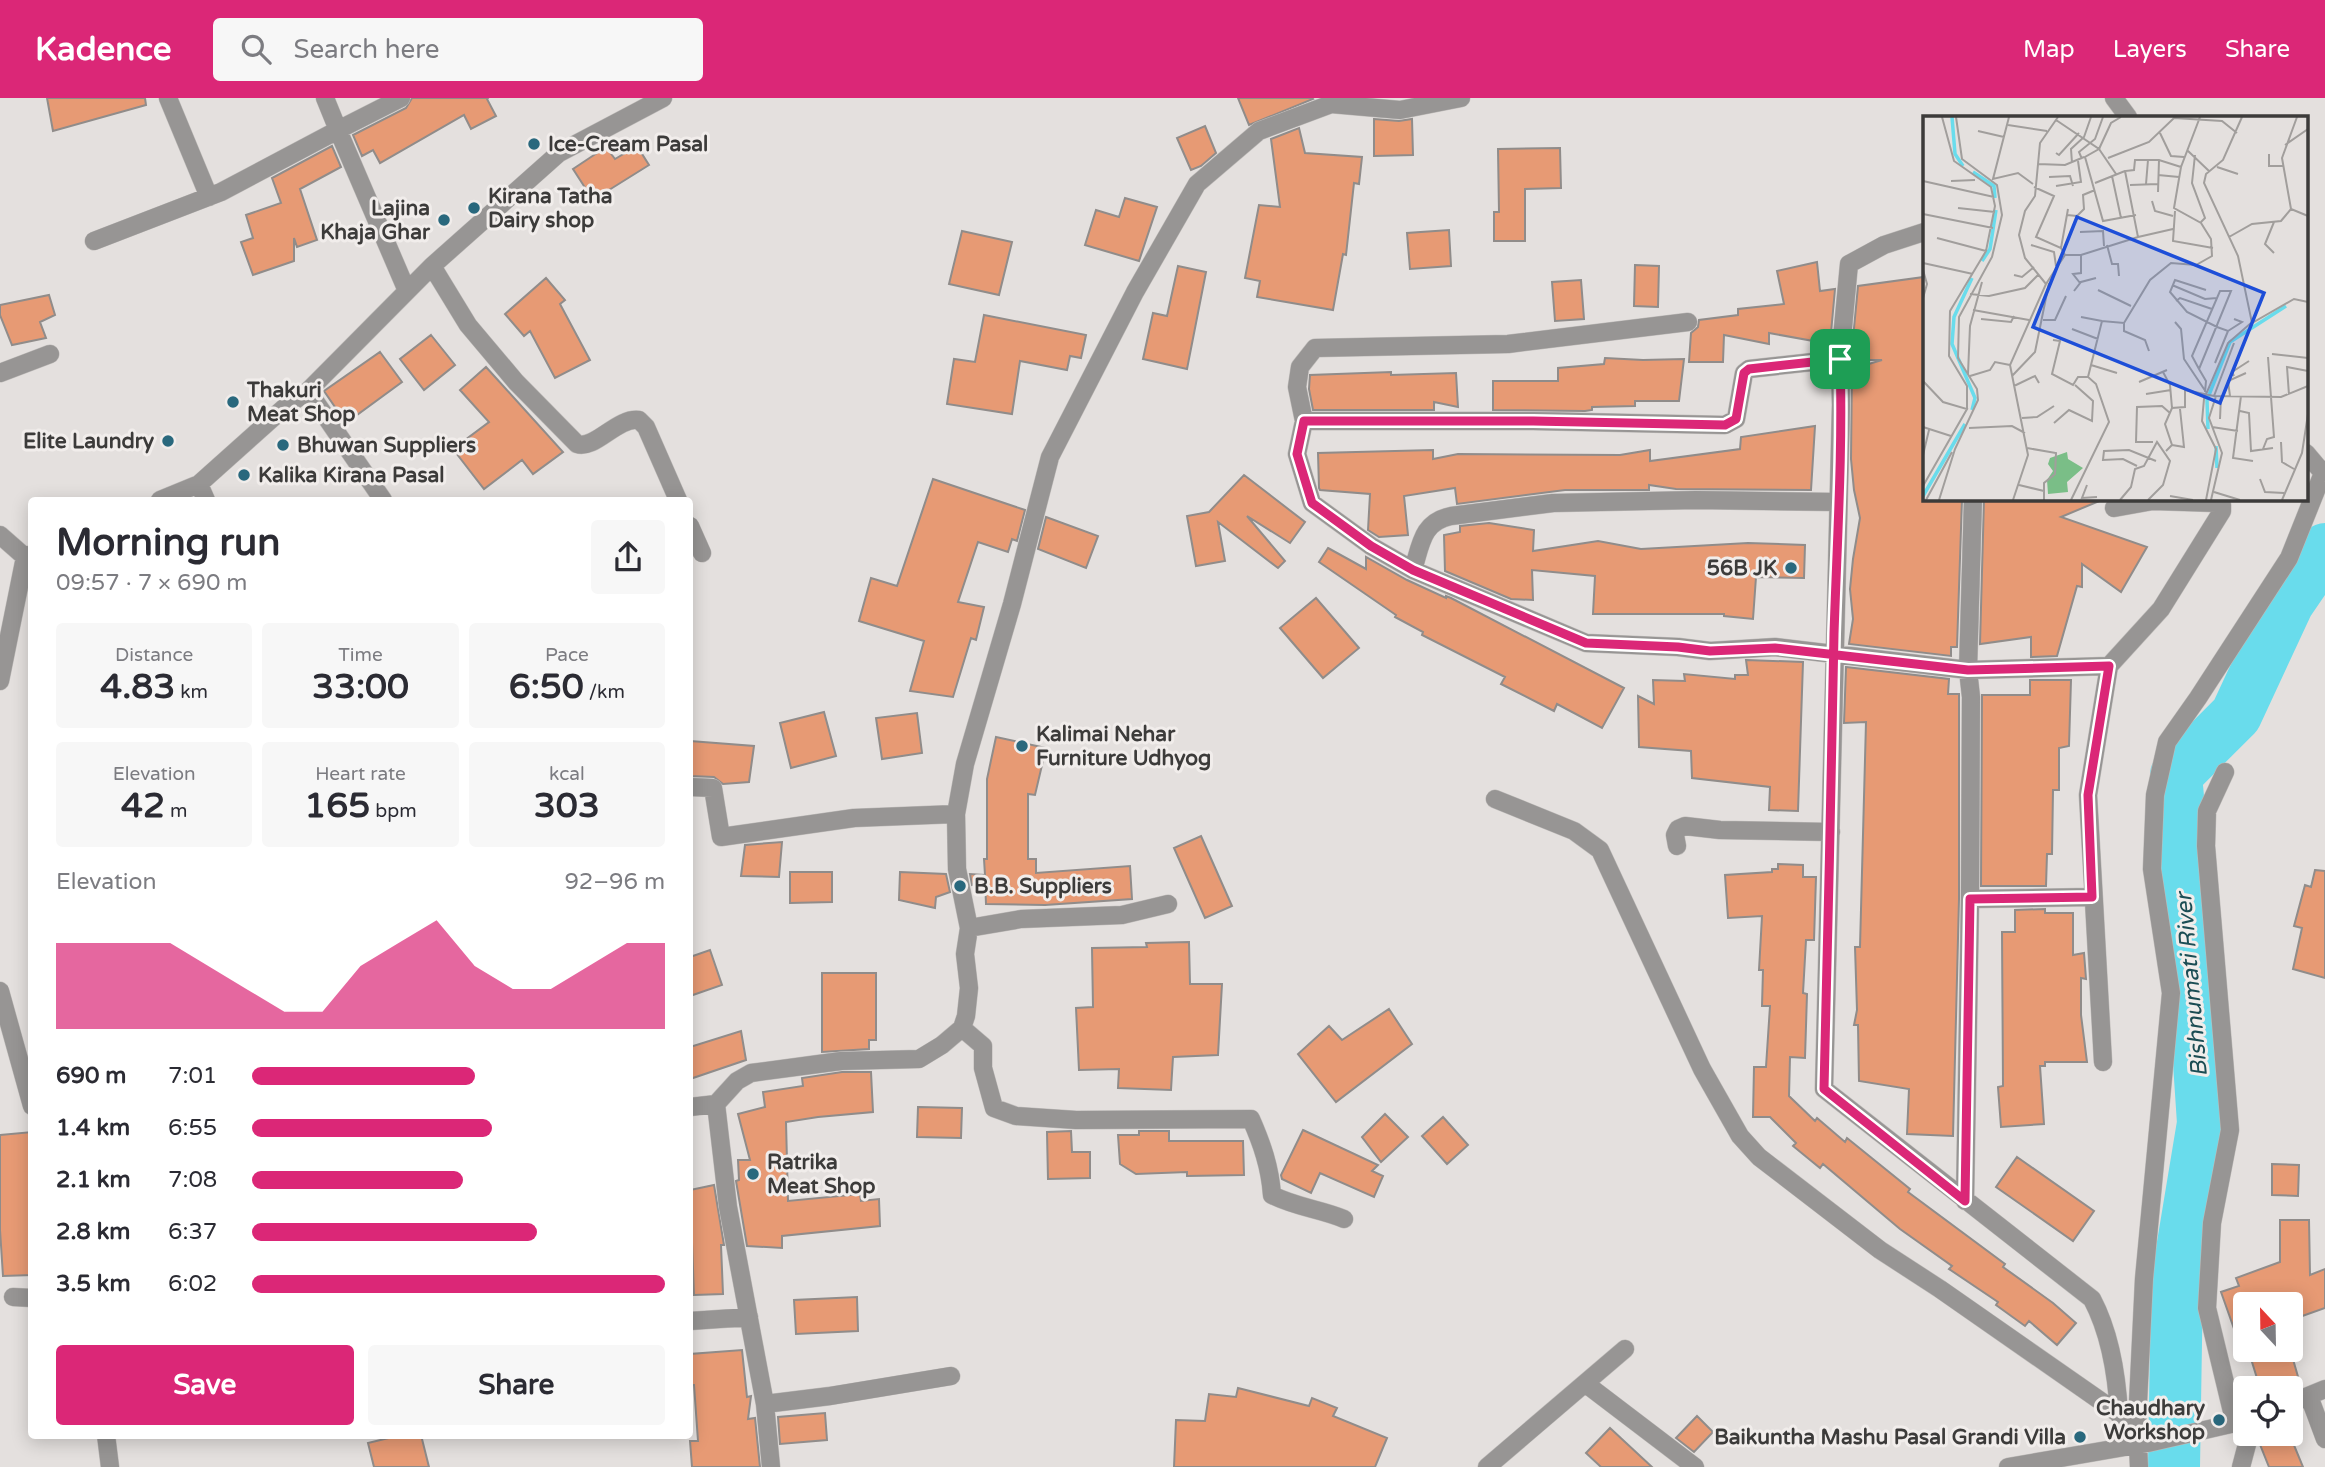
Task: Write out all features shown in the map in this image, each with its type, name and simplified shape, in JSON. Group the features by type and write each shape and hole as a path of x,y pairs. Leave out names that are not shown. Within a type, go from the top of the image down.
{"street":[{"path":"168,98 209,197"},
{"path":"325,98 407,291"},
{"path":"94,241 209,197 401,98"},
{"path":"176,497 202,492 285,407 308,391 432,266 559,153 663,98"},
{"path":"693,1107 716,1104 737,1081 751,1073 841,1061 919,1059 962,1028 969,988 965,954 969,928 957,869 956,814 965,764 1051,457 1135,292 1197,184 1259,131 1331,104 1400,110 1461,98"},
{"path":"2114,98 2127,116"},
{"path":"1923,232 1884,245 1849,264 1840,359 1824,1089 2092,1299 2102,1321 2113,1365 2119,1415"},
{"path":"432,266 468,325 516,383 577,444 586,445 629,419 639,420 646,428 677,497"},
{"path":"1688,323 1508,344 1315,348 1300,367 1297,387 1304,421 1297,454 1312,503 1371,546 1413,570 1586,643 1710,651 1775,648 1968,670 2109,666"},
{"path":"0,373 50,354"},
{"path":"1304,421 1533,421 1725,425 1736,419 1744,373 1749,369 1840,359"},
{"path":"308,391 381,497"},
{"path":"2139,1467 2143,1443 2137,1423 2144,1279 2171,993 2152,869 2155,795 2167,742 2199,698 2289,558 2324,472 2308,455"},
{"path":"1413,570 1425,532 1437,519 1451,516 1553,503 1696,500 1838,502"},
{"path":"1965,1201 1970,899 1968,670 1973,500"},
{"path":"2103,1062 2088,795 2109,666 2161,609 2222,512 2222,505 2216,503 2178,501 2153,501 2114,508"},
{"path":"693,533 702,553"},
{"path":"0,535 28,555 0,681"},
{"path":"2225,772 2207,811 2206,846 2230,1130 2212,1223 2207,1308 2233,1400"},
{"path":"693,787 713,788 721,837 854,818 956,814"},
{"path":"1495,799 1574,831 1600,850 1702,1069 1740,1136 1759,1157 1880,1250 2119,1415 2137,1423"},
{"path":"1678,846 1675,835 1678,829 1685,826 1720,830 1831,832"},
{"path":"1970,899 2092,897"},
{"path":"969,928 1021,919 1122,915 1168,904"},
{"path":"0,991 28,1092"},
{"path":"962,1028 983,1046 983,1068 993,1108 1016,1116 1076,1120 1251,1119 1271,1175 1272,1195 1291,1204 1325,1211 1344,1219"},
{"path":"716,1104 728,1207 765,1404 771,1467"},
{"path":"13,1297 28,1298"},
{"path":"693,1321 749,1317"},
{"path":"1487,1467 1625,1349"},
{"path":"765,1404 951,1376"},
{"path":"1586,1384 1695,1467"},
{"path":"2317,1392 2325,1439"},
{"path":"2008,1467 2233,1426"},
{"path":"106,1439 110,1467"},
{"path":"2240,1446 2241,1467"}],"building":[{"path":"47,98 145,98 146,105 53,131"},
{"path":"412,98 488,98 496,116 471,129 464,115 380,163 373,150 362,156 353,135 406,108"},
{"path":"1238,98 1312,98 1313,99 1249,125"},
{"path":"1374,119 1412,119 1413,155 1374,156"},
{"path":"1205,126 1216,153 1201,166 1191,170 1177,138"},
{"path":"1299,128 1305,153 1362,157 1359,184 1354,183 1346,255 1343,254 1333,310 1257,297 1260,281 1245,278 1259,205 1280,207 1271,139"},
{"path":"332,146 341,167 300,189 317,240 297,247 294,238 294,261 253,275 241,242 253,238 246,215 281,203 272,178"},
{"path":"637,146 649,165 593,200 573,169 606,147 615,159"},
{"path":"1560,148 1561,188 1525,189 1525,241 1494,241 1494,212 1499,212 1498,149"},
{"path":"1125,198 1157,207 1139,261 1085,245 1096,210 1119,217"},
{"path":"1449,230 1451,266 1410,269 1407,233"},
{"path":"962,231 1012,242 999,295 949,284"},
{"path":"1817,262 1820,291 1835,289 1830,344 1769,333 1769,344 1724,335 1723,362 1689,362 1691,333 1698,327 1699,320 1738,315 1738,309 1784,304 1777,271"},
{"path":"1635,265 1659,266 1658,307 1634,306"},
{"path":"1178,266 1206,272 1187,369 1143,359 1153,313 1167,316"},
{"path":"1923,277 1923,500 1962,500 1957,647 1951,647 1951,656 1849,644 1853,619 1850,589 1860,518 1851,459 1852,369 1882,360 1851,360 1858,286"},
{"path":"546,278 565,300 560,304 590,360 555,378 530,331 524,336 505,314"},
{"path":"1581,280 1584,319 1555,321 1552,282"},
{"path":"49,295 55,315 40,322 46,338 12,345 0,315 0,305"},
{"path":"984,315 1086,335 1081,358 1070,356 1067,370 1020,361 1012,414 947,404 954,359 975,362"},
{"path":"431,335 455,365 424,390 400,359"},
{"path":"380,352 402,382 346,423 324,391"},
{"path":"1605,358 1684,359 1679,401 1635,401 1635,406 1592,407 1592,410 1585,411 1493,410 1493,381 1558,381 1558,368 1604,364"},
{"path":"486,367 563,452 533,474 522,460 484,489 453,449 489,422 460,390"},
{"path":"1391,372 1391,375 1456,373 1458,407 1434,402 1434,410 1313,410 1309,389 1310,375"},
{"path":"1815,426 1811,490 1676,489 1649,485 1649,490 1565,490 1457,504 1455,488 1404,496 1408,535 1379,537 1368,530 1370,494 1319,488 1318,453 1433,450 1433,459 1458,454 1620,455 1650,450 1650,461 1740,449 1741,437"},
{"path":"1244,475 1305,522 1290,543 1247,516 1285,561 1278,568 1218,522 1225,561 1196,566 1187,516 1209,512"},
{"path":"933,479 1025,510 1017,541 1012,539 1008,552 978,542 958,602 984,607 976,640 971,638 953,697 910,691 924,641 859,621 871,578 897,586"},
{"path":"1984,500 2102,500 2061,517 2147,547 2121,592 2082,564 2082,587 2077,586 2057,656 2031,657 2031,637 1980,644"},
{"path":"1046,517 1098,536 1086,568 1038,549"},
{"path":"1489,523 1534,530 1533,551 1598,541 1641,549 1748,543 1805,545 1804,578 1756,577 1753,619 1724,614 1593,614 1595,576 1532,570 1533,600 1511,599 1445,571 1444,535 1460,532 1460,526"},
{"path":"1328,548 1366,569 1366,557 1624,688 1602,728 1557,704 1554,711 1501,684 1505,677 1422,635 1423,632 1395,617 1396,615 1319,562"},
{"path":"1316,598 1359,648 1323,678 1280,628"},
{"path":"1746,660 1803,662 1798,811 1769,810 1770,787 1692,778 1691,751 1639,747 1638,696 1654,704 1653,680 1685,681 1684,674 1735,679 1735,675 1748,675"},
{"path":"1846,667 1949,679 1948,694 1959,694 1959,899 1953,1136 1907,1134 1909,1089 1859,1081 1858,1025 1854,1025 1857,1010 1855,947 1860,947 1866,722 1844,723"},
{"path":"2030,680 2071,680 2069,746 2059,748 2059,790 2053,790 2052,854 2047,854 2046,886 1981,886 1982,695 2030,695"},
{"path":"824,712 836,756 791,768 780,723"},
{"path":"917,713 922,753 882,759 876,718"},
{"path":"996,737 1046,748 1035,795 1028,794 1028,859 1036,859 1036,873 1130,866 1132,899 1045,905 986,904 985,880 972,885 970,874 985,875 987,779"},
{"path":"693,741 754,746 749,782 723,784 714,777 693,776"},
{"path":"1201,836 1232,906 1205,918 1174,848"},
{"path":"782,842 779,877 741,876 745,845"},
{"path":"1778,864 1803,865 1803,877 1816,877 1814,940 1806,940 1803,993 1807,994 1805,1058 1790,1057 1789,1096 1815,1121 1817,1118 1845,1142 1847,1138 1910,1189 1908,1192 2005,1264 2003,1267 2076,1323 2057,1345 2029,1321 2025,1326 1996,1305 1998,1302 1949,1269 1952,1266 1900,1229 1823,1164 1820,1168 1793,1146 1796,1143 1770,1117 1753,1117 1754,1067 1766,1067 1770,1006 1762,1006 1763,970 1759,970 1762,916 1728,918 1725,875 1772,872 1772,869 1778,869"},
{"path":"2315,870 2325,871 2325,978 2293,969 2302,928 2294,926 2305,885 2311,887"},
{"path":"790,872 832,872 832,902 790,903"},
{"path":"900,872 946,874 950,892 936,897 935,908 899,900"},
{"path":"2045,909 2045,913 2073,913 2073,955 2084,953 2086,979 2081,978 2081,1015 2087,1062 2045,1062 2045,1066 2040,1066 2044,1124 2001,1127 1998,1087 2003,1086 2002,932 2015,932 2015,910"},
{"path":"1189,942 1190,984 1222,984 1218,1055 1173,1057 1171,1090 1118,1088 1119,1069 1079,1070 1076,1008 1093,1007 1092,948 1147,947 1146,943"},
{"path":"710,950 722,985 693,995 693,956"},
{"path":"822,973 876,973 876,1040 869,1040 869,1049 822,1052"},
{"path":"1389,1009 1412,1044 1336,1102 1298,1054 1329,1026 1342,1040"},
{"path":"741,1031 746,1060 693,1078 693,1046"},
{"path":"842,1072 871,1072 873,1112 786,1122 788,1201 860,1194 861,1201 879,1199 880,1226 782,1236 782,1248 747,1246 736,1181 739,1180 738,1160 750,1160 738,1114 765,1107 763,1092 803,1086 802,1078"},
{"path":"918,1107 962,1108 961,1138 917,1137"},
{"path":"1385,1114 1408,1137 1381,1162 1362,1137"},
{"path":"1443,1117 1468,1145 1447,1164 1422,1136"},
{"path":"1303,1130 1378,1165 1372,1171 1383,1176 1374,1197 1320,1173 1311,1193 1282,1179 1281,1175"},
{"path":"1071,1131 1072,1152 1090,1152 1090,1178 1048,1179 1047,1132"},
{"path":"1139,1131 1169,1131 1169,1141 1243,1141 1244,1175 1187,1176 1187,1172 1136,1174 1120,1164 1118,1135 1139,1135"},
{"path":"28,1132 28,1275 3,1276 0,1135"},
{"path":"2017,1157 2094,1211 2073,1241 1996,1187"},
{"path":"2272,1164 2299,1165 2298,1196 2272,1195"},
{"path":"714,1185 724,1245 721,1245 723,1294 694,1295 693,1189"},
{"path":"2280,1220 2309,1220 2310,1275 2325,1269 2325,1308 2303,1316 2303,1292 2233,1292 2233,1326 2221,1292 2239,1286 2236,1278 2280,1262"},
{"path":"857,1297 858,1331 796,1334 794,1300"},
{"path":"742,1350 747,1397 751,1396 748,1419 755,1418 760,1467 692,1467 690,1441 698,1441 693,1354"},
{"path":"2252,1362 2294,1362 2298,1376 2256,1376"},
{"path":"1238,1388 1309,1406 1312,1398 1337,1408 1333,1416 1387,1438 1375,1467 1174,1467 1176,1420 1205,1421 1209,1394 1236,1397"},
{"path":"825,1413 827,1440 780,1444 778,1417"},
{"path":"1697,1416 1713,1432 1694,1452 1676,1438"},
{"path":"1610,1428 1652,1467 1601,1467 1586,1453"},
{"path":"384,1439 422,1439 429,1467 374,1467 368,1443"},
{"path":"2261,1446 2294,1446 2303,1467 2269,1467"}],"waterway":[{"name":"Bishnumati River","path":"2174,1467 2177,1280 2203,1123 2176,775 2236,715 2288,603 2325,549"}],"place":[{"name":"Ice-Cream Pasal","path":"534,144"},
{"name":"Kirana Tatha Dairy shop","path":"474,208"},
{"name":"Lajina Khaja Ghar","path":"444,220"},
{"name":"Thakuri Meat Shop","path":"233,402"},
{"name":"Elite Laundry","path":"168,441"},
{"name":"Bhuwan Suppliers","path":"283,445"},
{"name":"Kalika Kirana Pasal","path":"244,475"},
{"name":"56B JK","path":"1791,568"},
{"name":"Kalimai Nehar Furniture Udhyog","path":"1022,746"},
{"name":"B.B. Suppliers","path":"960,886"},
{"name":"Ratrika Meat Shop","path":"753,1174"},
{"name":"Chaudhary Workshop","path":"2219,1420"},
{"name":"Baikuntha Mashu Pasal Grandi Villa","path":"2080,1437"}],"route":[{"path":"1840,359 1749,369 1744,373 1736,419 1725,425 1533,421 1304,421 1297,454 1312,503 1371,546 1413,570 1586,643 1710,651 1775,648 1834,656 1968,670 2109,666 2088,795 2092,897 1970,899 1965,1201 1824,1089 1834,656 1841,405 1840,359"}]}
